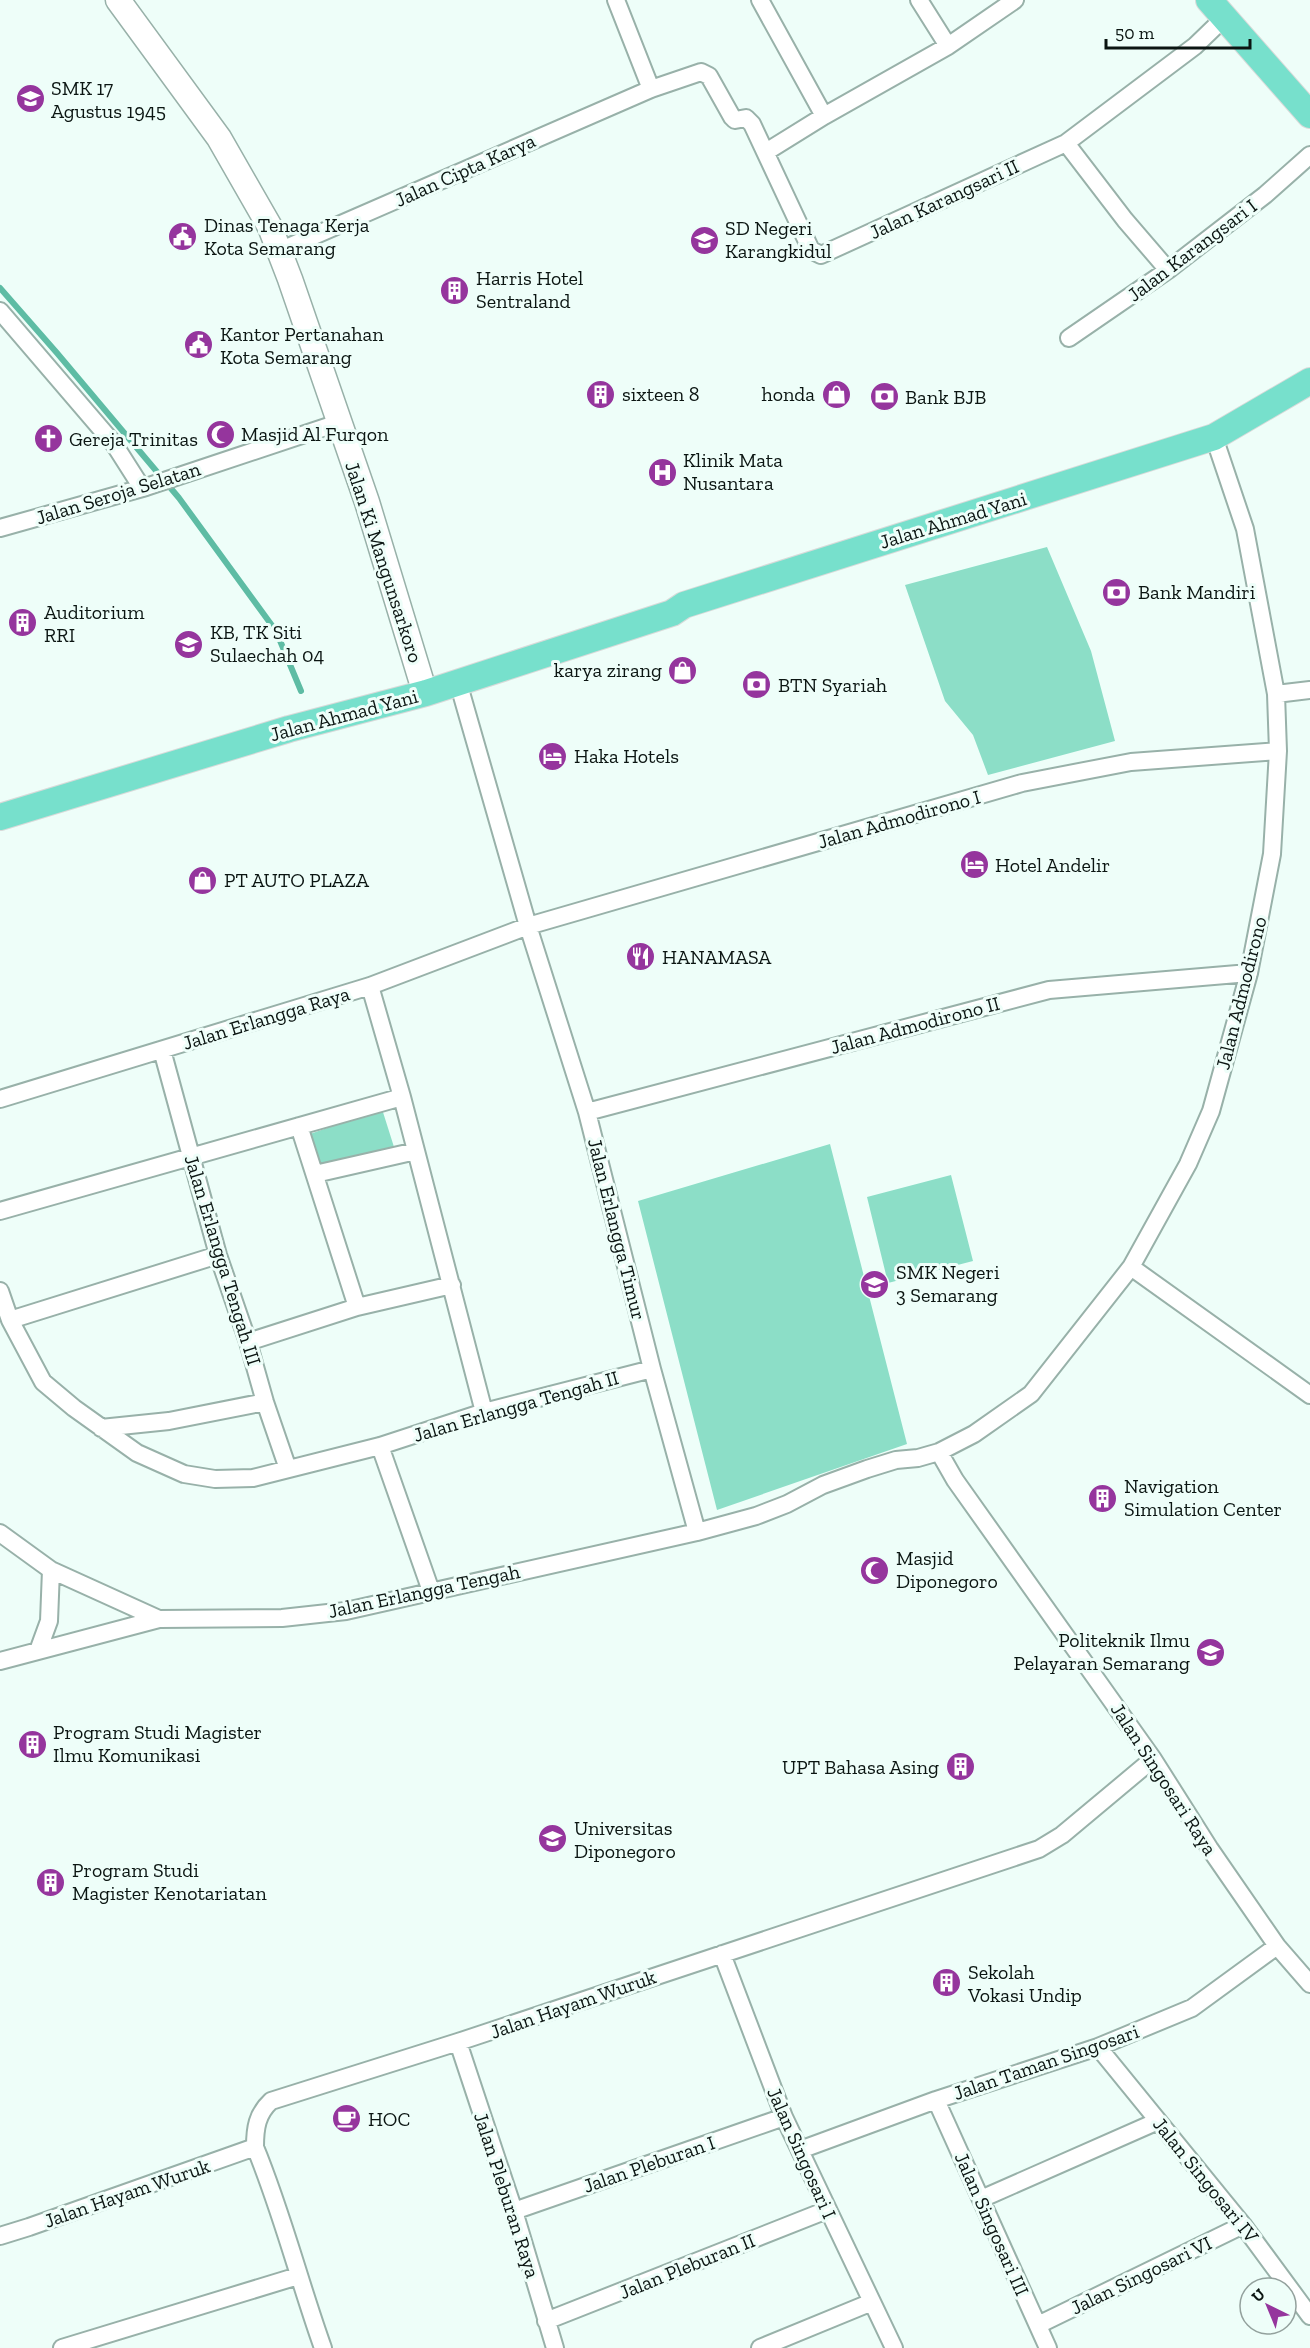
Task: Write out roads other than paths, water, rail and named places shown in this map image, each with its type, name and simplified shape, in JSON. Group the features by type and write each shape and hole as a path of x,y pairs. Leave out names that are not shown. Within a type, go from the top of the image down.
{"main road":[{"name":"Jalan Ki Mangunsarkoro","path":"118,0 219,138 270,227 367,502 423,686"},
{"path":"1217,9 1309,112"},
{"name":"Jalan Ahmad Yani","path":"0,817 423,686 672,613 684,605 1218,436 1310,381"},
{"name":"Jalan Ahmad Yani","path":"0,800 423,686"}],"street":[{"path":"616,0 651,89"},
{"path":"760,0 824,116"},
{"path":"919,0 948,46"},
{"path":"766,152 824,116 948,46 1015,0"},
{"name":"Jalan Karangsari II","path":"766,152 811,250 821,255 1066,143 1195,46 1217,9"},
{"name":"Jalan Cipta Karya","path":"279,251 695,72 706,72 735,120 746,118 749,120 766,152"},
{"path":"1066,143 1125,220 1168,270"},
{"name":"Jalan Karangsari I","path":"1069,338 1168,270 1265,195 1310,155"},
{"path":"0,311 114,444 146,487"},
{"name":"Jalan Seroja Selatan","path":"0,528 146,487 338,423"},
{"name":"Jalan Admodirono","path":"939,1452 974,1434 1031,1394 1131,1267 1188,1164 1211,1111 1249,973 1272,854 1278,751 1276,694 1245,529 1218,436"},
{"name":"Jalan Erlangga Timur","path":"456,676 528,926 587,1112 652,1369 697,1532"},
{"path":"1276,694 1310,690"},
{"name":"Jalan Admodirono I","path":"528,926 1022,783 1131,762 1278,751"},
{"name":"Jalan Erlangga Raya","path":"0,1099 370,986 528,926"},
{"name":"Jalan Admodirono II","path":"587,1112 1049,990 1249,973"},
{"path":"370,986 402,1097 484,1412"},
{"name":"Jalan Erlangga Tengah III","path":"162,1050 218,1255 288,1469"},
{"path":"0,1211 402,1097"},
{"path":"299,1126 357,1307"},
{"path":"315,1174 416,1151"},
{"path":"10,1320 218,1255"},
{"path":"1131,1267 1310,1395"},
{"path":"248,1342 357,1307 452,1285"},
{"name":"Jalan Erlangga Tengah II","path":"0,1291 10,1320 43,1382 101,1428 137,1452 184,1474 214,1479 253,1478 380,1446 484,1412 652,1369"},
{"path":"101,1428 169,1421 265,1402"},
{"path":"380,1446 431,1591"},
{"path":"697,1532 766,1512 823,1485 867,1469 896,1460 918,1458 939,1452"},
{"name":"Jalan Singosari Raya","path":"939,1452 956,1480 1154,1759 1210,1850 1277,1946 1310,1984"},
{"name":"Jalan Erlangga Tengah","path":"0,1533 51,1570 159,1619 282,1618 346,1611 697,1532"},
{"path":"39,1651 49,1621 51,1570"},
{"path":"0,1661 159,1619"},
{"name":"Jalan Hayam Wuruk","path":"0,2236 255,2147 255,2127 262,2109 272,2101 458,2042 1040,1849 1062,1835 1154,1759"},
{"name":"Jalan Taman Singosari","path":"800,2150 936,2100 1098,2047 1192,2008 1277,1946"},
{"name":"Jalan Singosari I","path":"722,1953 784,2117 894,2348"},
{"name":"Jalan Pleburan Raya","path":"458,2042 514,2211 555,2348"},
{"name":"Jalan Singosari IV","path":"1098,2047 1243,2225 1310,2316"},
{"name":"Jalan Singosari III","path":"936,2100 1048,2348"},
{"name":"Jalan Pleburan I","path":"514,2211 784,2117"},
{"path":"981,2199 1158,2121"},
{"path":"255,2147 275,2197 297,2276 323,2348"},
{"name":"Jalan Pleburan II","path":"546,2321 827,2210"},
{"name":"Jalan Singosari VI","path":"1038,2325 1243,2225"},
{"path":"62,2348 297,2276"},
{"path":"760,2348 872,2302"}],"waterway":[{"path":"0,288 179,498 276,631 301,691"}],"place":[{"name":"SMK 17 Agustus 1945","path":"30,99"},
{"name":"Dinas Tenaga Kerja Kota Semarang","path":"183,236"},
{"name":"SD Negeri Karangkidul","path":"704,240"},
{"name":"Harris Hotel Sentraland","path":"455,290"},
{"name":"Kantor Pertanahan Kota Semarang","path":"199,345"},
{"name":"sixteen 8","path":"601,394"},
{"name":"honda","path":"836,394"},
{"name":"Bank BJB","path":"884,397"},
{"name":"Masjid Al Furqon","path":"220,434"},
{"name":"Gereja Trinitas","path":"48,439"},
{"name":"Klinik Mata Nusantara","path":"662,472"},
{"name":"Bank Mandiri","path":"1117,592"},
{"name":"Auditorium RRI","path":"23,623"},
{"name":"KB, TK Siti Sulaechah 04","path":"189,644"},
{"name":"karya zirang","path":"683,670"},
{"name":"BTN Syariah","path":"757,685"},
{"name":"Haka Hotels","path":"553,756"},
{"name":"Hotel Andelir","path":"974,865"},
{"name":"PT AUTO PLAZA","path":"203,880"},
{"name":"HANAMASA","path":"641,957"},
{"name":"SMK Negeri 3 Semarang","path":"875,1284"},
{"name":"Navigation Simulation Center","path":"1103,1498"},
{"name":"Masjid Diponegoro","path":"875,1570"},
{"name":"Politeknik Ilmu Pelayaran Semarang","path":"1211,1652"},
{"name":"Program Studi Magister Ilmu Komunikasi","path":"32,1744"},
{"name":"UPT Bahasa Asing","path":"960,1767"},
{"name":"Universitas Diponegoro","path":"553,1839"},
{"name":"Program Studi Magister Kenotariatan","path":"51,1882"},
{"name":"Sekolah Vokasi Undip","path":"947,1983"},
{"name":"HOC","path":"347,2119"}]}
